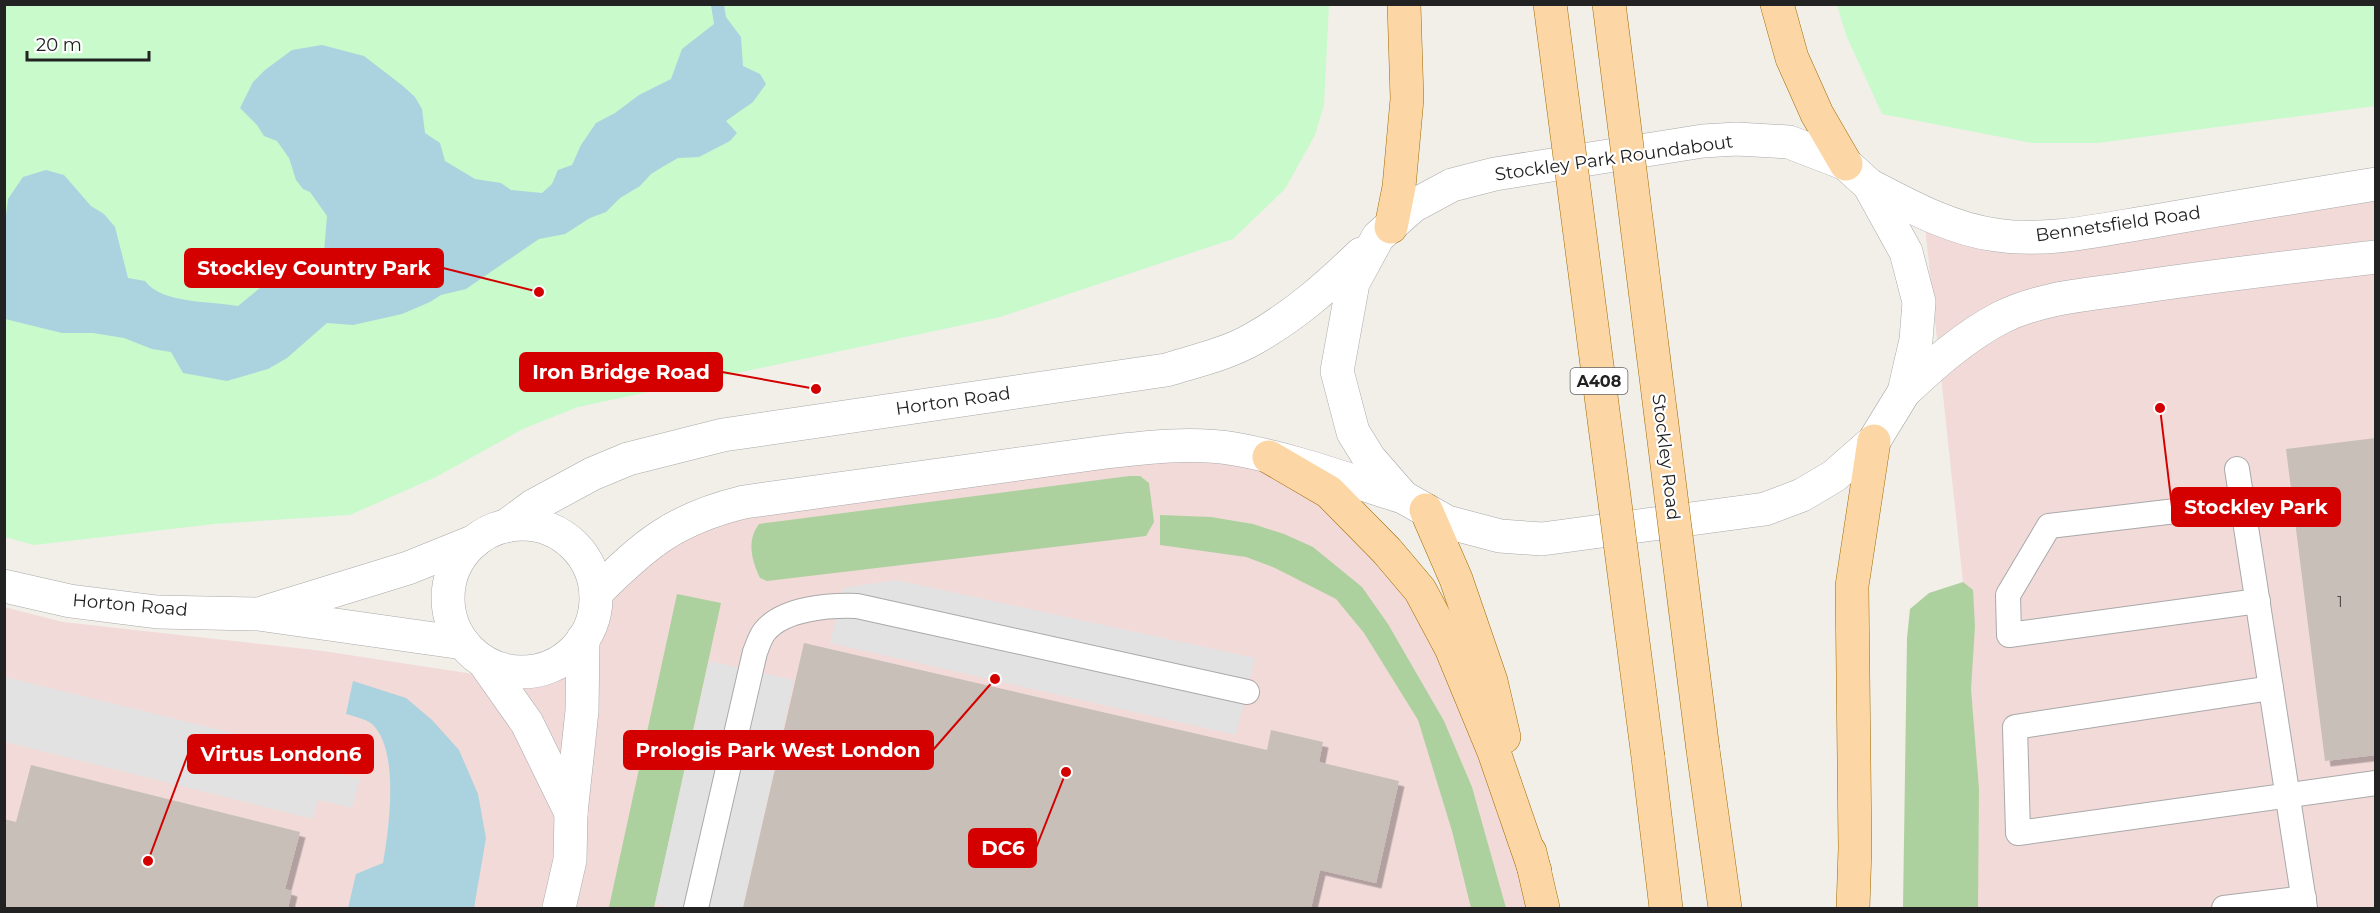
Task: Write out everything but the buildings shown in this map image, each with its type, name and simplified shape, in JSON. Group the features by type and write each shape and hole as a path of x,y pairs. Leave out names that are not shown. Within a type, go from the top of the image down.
{"main road":[{"path":"1384,232 1398,187 1407,99 1404,4"},
{"name":"A408","path":"1550,4 1666,909"},
{"name":"Stockley Road","path":"1609,4 1725,909"},
{"path":"1777,4 1792,58 1817,114 1858,174"},
{"path":"1853,909 1855,848 1852,586 1874,441"},
{"path":"1269,457 1329,492 1387,551 1420,590 1451,648 1494,752 1535,871"},
{"path":"1414,504 1456,579 1491,681 1543,909"}],"street":[{"name":"Stockley Park Roundabout","path":"1737,139 1789,142 1858,174 1906,252 1919,302 1916,340 1904,392 1874,441 1834,476 1802,495 1765,509 1542,539 1500,536 1448,522 1414,504 1369,458 1353,432 1337,371 1353,283 1384,232 1413,206 1452,185 1495,174 1703,141 1737,139"},
{"name":"Bennetsfield Road","path":"1858,174 1931,216 1995,235 2020,237 2127,225 2376,184"},
{"name":"Horton Road","path":"506,526 534,506 592,474 628,459 723,435 1166,370 1209,356 1252,340 1317,296 1384,232"},
{"path":"1904,392 1959,344 2004,316 2024,308 2056,300 2133,288 2376,257"},
{"path":"596,593 637,552 678,524 714,509 744,502 1150,447 1234,449 1269,457 1414,504"},
{"path":"473,652 509,671 538,670 565,658 583,639 594,612 596,593 589,568 579,551 568,540 550,530 534,526 506,526 490,532 475,541 459,559 452,572 448,591 449,615 473,652 527,723 572,813"},
{"name":"Horton Road","path":"258,614 408,568 475,541"},
{"name":"Horton Road","path":"4,586 70,601 157,612 258,614 473,652"},
{"path":"559,909 570,860 582,711 583,639"}],"lane":[{"path":"2224,909 2305,903 2237,469"},
{"path":"2243,503 2049,526 2008,595 2009,634 2258,601"},
{"path":"696,909 755,652 764,631 778,620 829,605 876,609 1246,692"},
{"path":"2271,688 2015,727 2018,833 2376,783"}],"shaded area":[{"path":"2375,177 2375,908 1954,908 1963,582 1923,208 2001,233"},
{"path":"1172,455 1260,467 1329,506 1413,600 1509,818 1530,908 5,908 4,607 63,622 323,651 467,673 526,685 577,662 605,597 692,526"},
{"path":"896,580 1255,658 1236,735 830,643 843,588"},
{"path":"709,661 794,680 743,908 673,908 655,904"},
{"path":"5,677 330,757 326,771 360,779 352,808 318,800 313,819 5,742"}],"green space":[{"path":"4,5 1329,5 1324,105 1315,135 1285,189 1233,239 1000,317 578,407 523,429 436,477 350,515 214,524 34,545 5,537"},
{"path":"1837,5 2375,5 2375,106 2098,143 2032,143 1882,114 1846,35"},
{"path":"1140,476 1149,483 1154,522 1146,536 767,581 760,578 753,558 751,544 759,524"},
{"path":"1160,515 1211,517 1253,524 1284,534 1313,547 1362,587 1388,624 1444,721 1472,787 1506,908 1471,908 1452,831 1418,720 1364,633 1336,599 1275,568 1246,557 1160,545"},
{"path":"1963,582 1973,590 1975,626 1971,689 1979,789 1978,908 1903,908 1907,638 1910,609 1929,593"},
{"path":"677,594 721,603 654,908 609,907"}],"water":[{"path":"711,5 724,5 726,17 741,37 743,66 760,74 766,84 753,102 726,121 737,133 730,141 699,157 678,158 664,166 651,174 640,186 620,198 606,212 590,218 565,234 539,239 466,289 441,295 402,314 353,325 327,323 287,358 268,369 227,381 183,373 171,352 152,349 124,338 93,333 62,333 5,319 5,223 8,199 23,177 46,170 64,175 91,206 104,214 115,227 128,278 145,281 163,294 175,298 238,306 266,283 276,283 309,271 324,252 327,216 310,192 303,189 296,180 289,158 277,141 264,136 257,125 240,108 253,82 292,50 322,45 364,56 415,97 422,109 425,133 440,143 445,161 475,179 501,183 511,190 542,193 552,184 558,170 572,165 581,145 596,123 615,113 639,95 671,79 682,49 714,24"},
{"path":"353,681 406,698 432,720 459,750 478,794 486,838 474,908 348,908 356,874 383,863 390,811 389,770 381,736 369,722 346,714"}],"place":[{"name":"Stockley Country Park","path":"539,292"},
{"name":"Iron Bridge Road","path":"816,389"},
{"name":"Stockley Park","path":"2160,408"},
{"name":"Prologis Park West London","path":"995,679"},
{"name":"DC6","path":"1066,772"},
{"name":"Virtus London6","path":"148,861"}]}
